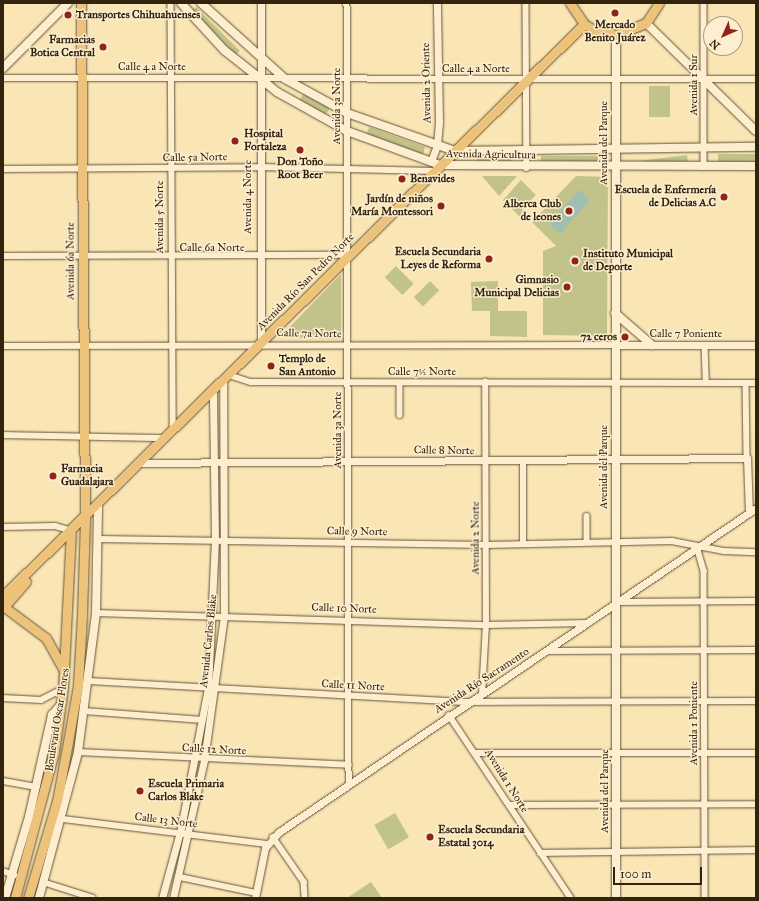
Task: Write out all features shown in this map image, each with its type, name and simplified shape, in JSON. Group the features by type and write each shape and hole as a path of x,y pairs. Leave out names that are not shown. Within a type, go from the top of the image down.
{"main road":[{"path":"3,68 68,3"},
{"name":"Avenida 6a Norte","path":"81,3 85,518"},
{"name":"Avenida Agricultura","path":"181,3 224,50 258,78 315,115 347,131 431,161 438,168 756,166"},
{"name":"Avenida Agricultura","path":"201,3 260,59 285,79 347,113 455,151 526,152 756,147"},
{"path":"570,3 584,24 594,30 616,35 646,23 659,3"},
{"path":"646,23 756,132"},
{"name":"Avenida Río San Pedro Norte","path":"3,596 46,558 584,24"},
{"name":"Avenida del Parque","path":"616,35 616,898"},
{"path":"615,313 652,345"},
{"path":"39,898 62,819 78,752 89,681 96,613 99,539 98,506"},
{"name":"Boulevard Oscar Flores","path":"28,898 57,801 78,685 85,518"},
{"name":"Boulevard Oscar Flores","path":"15,898 16,876 54,752 62,702 72,532"},
{"name":"Avenida Río San Pedro Norte","path":"3,607 46,558"},
{"path":"3,607 46,638 64,671"},
{"path":"5,898 16,876 52,715 62,702"},
{"path":"45,843 54,846"}],"street":[{"name":"Avenida 5 Norte","path":"171,3 172,77 170,258 173,344 173,431"},
{"name":"Avenida 4 Norte","path":"261,3 260,59 258,78 261,344"},
{"name":"Avenida 3a Norte","path":"347,3 347,168 350,255 348,344 349,784"},
{"name":"Avenida 2 Oriente","path":"431,161 437,145 437,3"},
{"path":"526,3 527,168"},
{"name":"Avenida 1 Sur","path":"704,3 704,167"},
{"name":"Calle 4 a Norte","path":"3,78 172,77 527,80 756,79"},
{"name":"Calle 5a Norte","path":"3,169 82,167 438,168"},
{"name":"Calle 6a Norte","path":"3,256 259,258 350,255"},
{"name":"Calle 7a Norte","path":"3,346 83,344 615,345"},
{"name":"Calle 7 Poniente","path":"615,345 756,345"},
{"path":"705,345 706,382"},
{"name":"Calle 7½ Norte","path":"226,378 250,382 756,383"},
{"name":"Avenida Carlos Blake","path":"173,898 180,877 190,834 204,760 212,688 224,615 226,540 226,378"},
{"name":"Avenida 2 Norte","path":"482,694 486,625 487,462 485,382"},
{"path":"746,382 749,513"},
{"path":"400,383 400,415"},
{"name":"Avenida Carlos Blake","path":"162,898 180,833 194,759 212,688 215,540 213,392"},
{"path":"3,435 84,434 166,438"},
{"name":"Calle 8 Norte","path":"141,463 348,460 523,463 615,459 747,458"},
{"path":"523,463 523,544"},
{"name":"Avenida Río Sacramento","path":"256,896 266,844 273,836 468,702 591,623 616,602 700,548 756,508"},
{"path":"587,516 587,542"},
{"path":"3,527 55,526 72,532"},
{"name":"Calle 9 Norte","path":"99,539 486,545 616,541 672,541 700,548 724,551 756,552"},
{"name":"Avenida 1 Poniente","path":"700,548 703,562 704,602 704,850 706,898"},
{"path":"616,602 756,601"},
{"name":"Calle 10 Norte","path":"96,613 224,615 486,625 591,623"},
{"path":"548,651 756,650"},
{"name":"Calle 11 Norte","path":"89,681 349,697 468,702 756,701"},
{"path":"3,698 41,700 63,689"},
{"path":"84,711 203,720"},
{"name":"Avenida 1 Norte","path":"449,716 477,753 509,805 571,898"},
{"name":"Calle 12 Norte","path":"78,752 204,760 349,765"},
{"path":"477,753 616,755 756,753"},
{"path":"3,781 36,787"},
{"path":"509,805 756,804"},
{"name":"Calle 13 Norte","path":"62,819 266,844"},
{"path":"273,836 304,882 305,898"},
{"path":"540,852 616,849 756,850"},
{"path":"3,872 16,876"},
{"path":"180,877 256,896"},
{"path":"43,882 93,898"}],"green space":[{"path":"196,7 240,51 236,55 192,11"},
{"path":"649,86 670,86 670,117 649,117"},
{"path":"304,93 330,108 324,117 297,104"},
{"path":"369,127 425,147 423,155 366,137"},
{"path":"718,154 756,154 756,163 718,163"},
{"path":"687,155 688,163 635,169 634,161"},
{"path":"477,156 513,156 513,165 477,165"},
{"path":"541,156 598,156 598,163 541,163"},
{"path":"482,176 517,176 499,196"},
{"name":"Instituto Municipal de Deporte","path":"576,176 608,177 607,336 543,335 543,251 556,246 532,222"},
{"path":"521,180 536,195 522,209 529,216 524,221 503,200"},
{"path":"396,266 414,284 402,295 385,277"},
{"path":"341,274 341,339 280,337"},
{"path":"430,281 439,290 423,306 414,297"},
{"path":"498,281 498,311 527,311 527,337 490,336 490,311 472,311 471,282"},
{"path":"395,813 409,837 388,849 374,825"},
{"path":"371,882 382,898 347,898"}],"shaded area":[{"name":"Alberca Club de leones","path":"579,190 590,200 560,233 549,223"}],"place":[{"name":"Mercado Benito Juárez","path":"615,13"},
{"name":"Transportes Chihuahuenses","path":"68,15"},
{"name":"Farmacias Botica Central","path":"103,47"},
{"name":"Hospital Fortaleza","path":"235,141"},
{"name":"Don Toño Root Beer","path":"300,150"},
{"name":"Benavides","path":"402,179"},
{"name":"Escuela de Enfermería de Delicias A.C","path":"724,197"},
{"name":"Jardín de niños María Montessori","path":"441,206"},
{"name":"Alberca Club de leones","path":"569,211"},
{"name":"Escuela Secundaria Leyes de Reforma","path":"489,259"},
{"name":"Instituto Municipal de Deporte","path":"575,261"},
{"name":"Gimnasio Municipal Delicias","path":"567,287"},
{"name":"72 ceros","path":"625,337"},
{"name":"Templo de San Antonio","path":"271,366"},
{"name":"Farmacia Guadalajara","path":"53,476"},
{"name":"Escuela Primaria Carlos Blake","path":"140,791"},
{"name":"Escuela Secundaria Estatal 3014","path":"430,837"}]}
